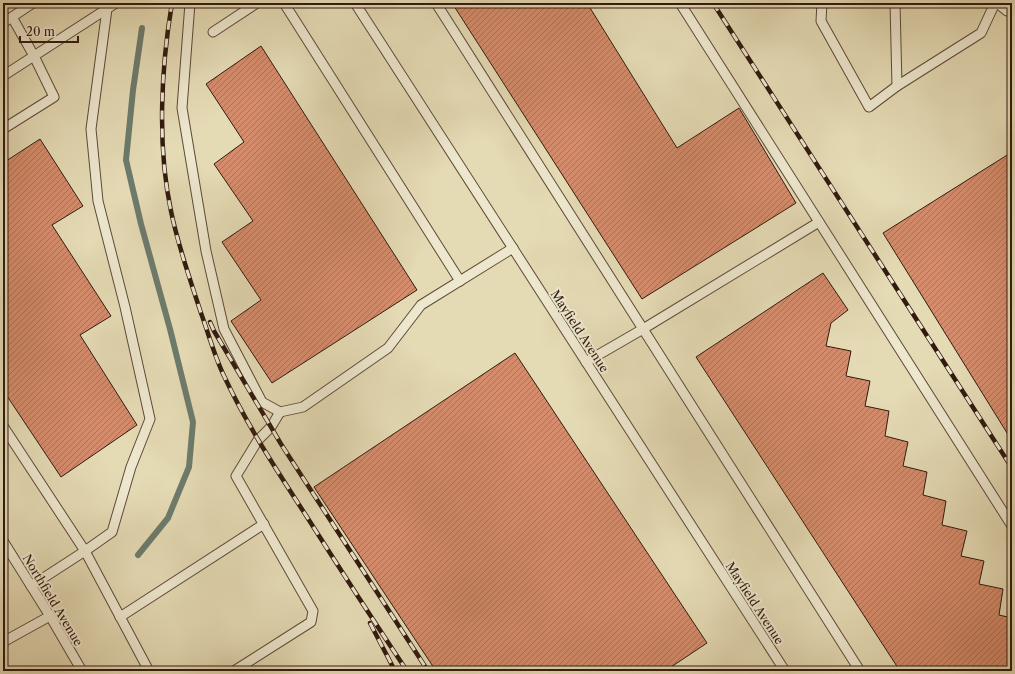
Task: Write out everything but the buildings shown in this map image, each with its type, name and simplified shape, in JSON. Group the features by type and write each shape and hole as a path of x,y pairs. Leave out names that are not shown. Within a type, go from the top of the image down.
{"lane":[{"path":"3,23 33,3"},
{"path":"3,76 116,3"},
{"path":"190,3 182,108 206,251 224,329 262,402 280,412 303,407 388,348 421,305 513,248"},
{"path":"213,32 257,3"},
{"path":"284,3 460,281"},
{"name":"Mayfield Avenue","path":"355,3 785,671"},
{"path":"436,3 860,671"},
{"path":"680,3 1012,526"},
{"path":"822,3 821,21 869,107 897,86 981,33 996,3 1007,11 1012,8"},
{"path":"895,3 897,86"},
{"path":"31,586 112,532 131,468 150,419 125,307 98,201 91,129 107,9"},
{"path":"3,129 54,97 34,56 12,17"},
{"path":"586,362 819,222"},
{"path":"234,671 311,622 313,611 236,476 258,440 271,427 280,412"},
{"path":"3,426 85,551 149,671"},
{"path":"120,617 264,524"},
{"name":"Northfield Avenue","path":"3,541 50,616 82,671"},
{"path":"3,642 50,616"}],"waterway":[{"path":"138,555 168,518 189,467 193,422 170,329 141,224 126,160 133,90 142,28"}],"railway":[{"path":"172,3 165,54 162,107 162,134 167,186 171,211 181,250 215,354 221,370 243,414 264,449 407,671"},
{"path":"713,3 1012,468"},
{"path":"210,322 281,444 428,671"},
{"path":"370,623 395,671"}]}
